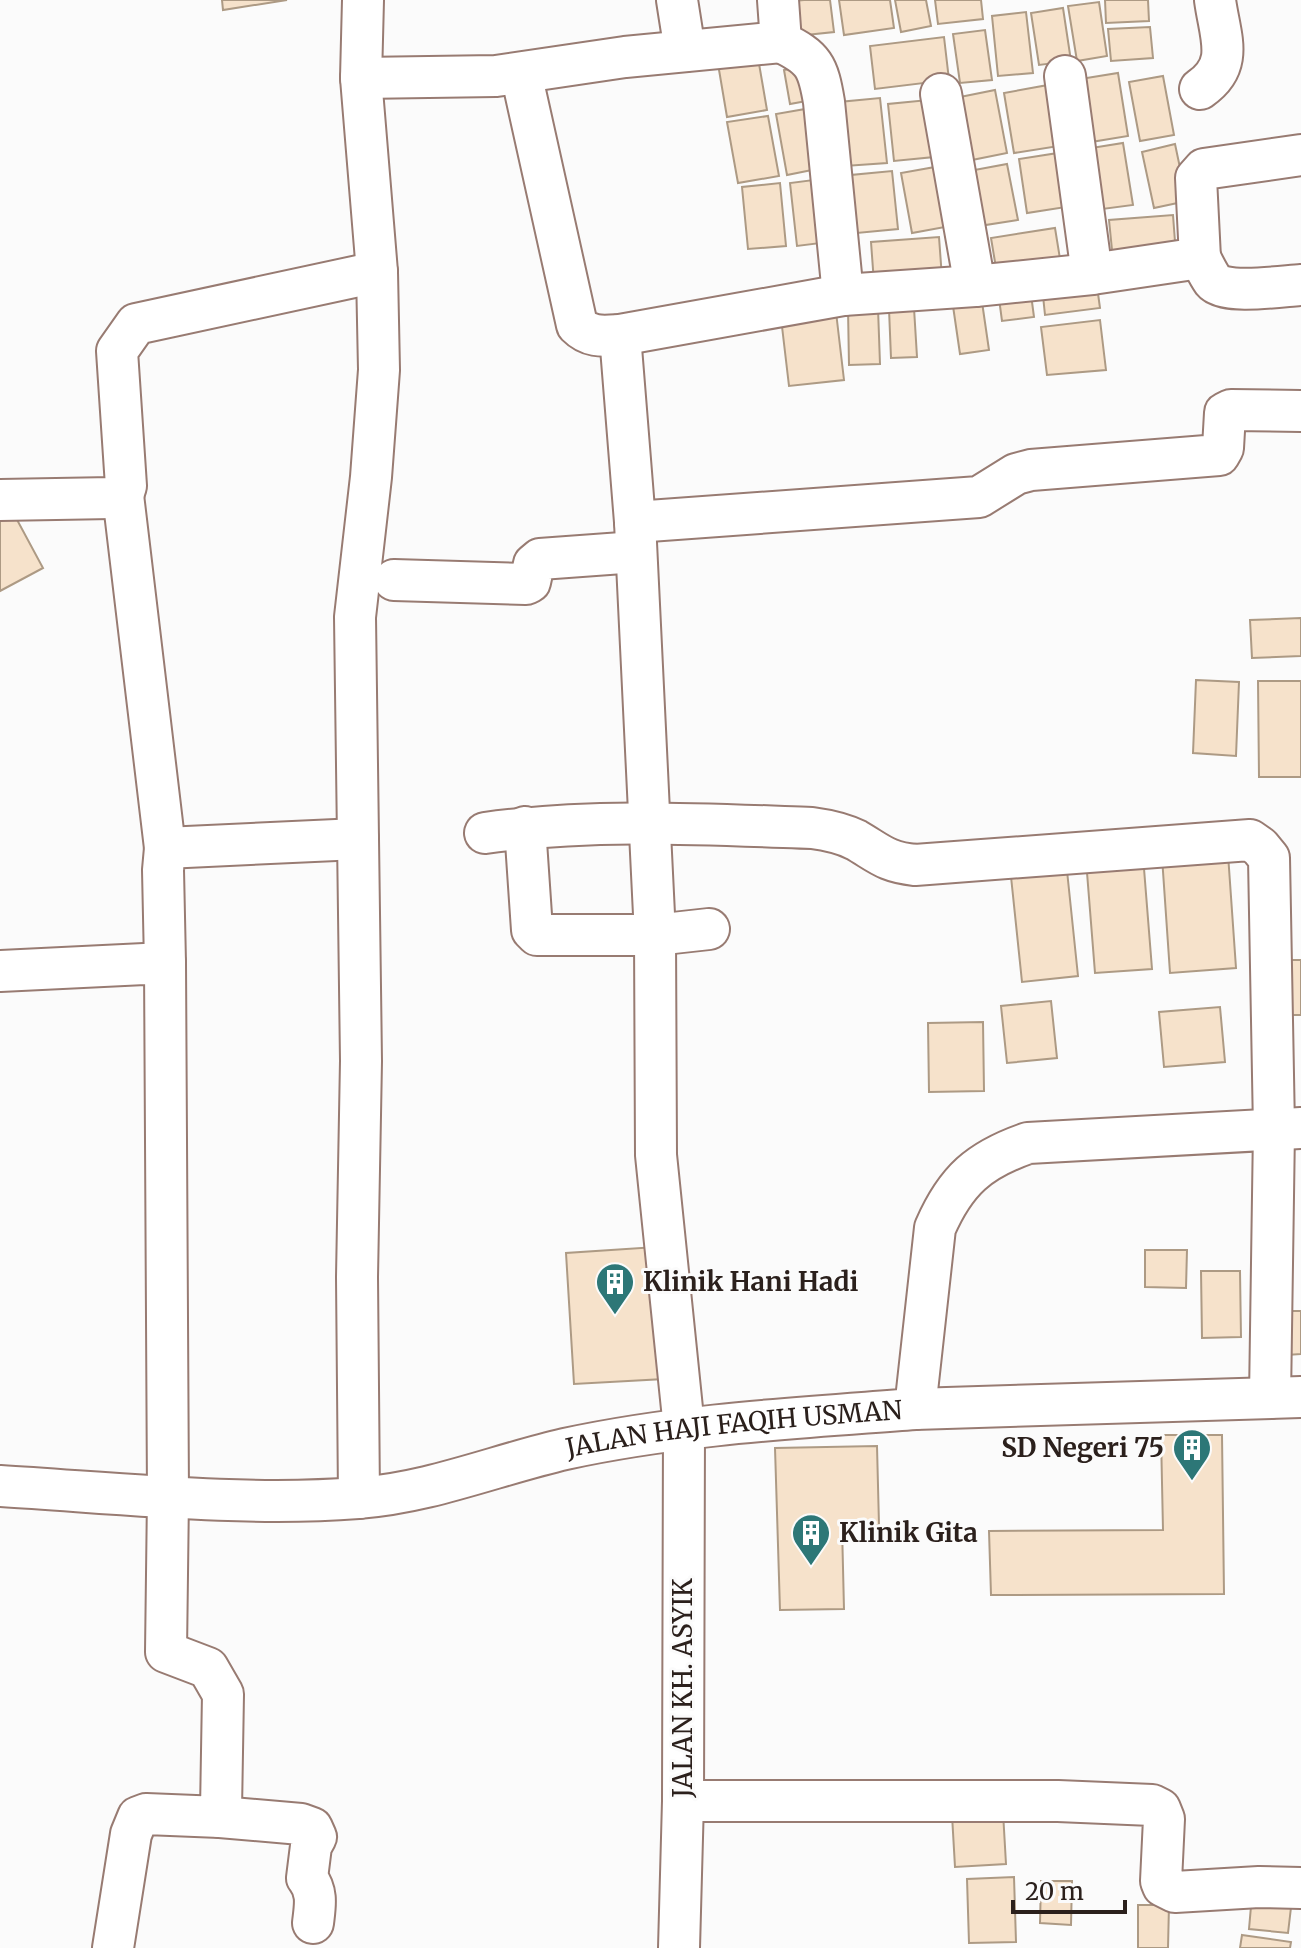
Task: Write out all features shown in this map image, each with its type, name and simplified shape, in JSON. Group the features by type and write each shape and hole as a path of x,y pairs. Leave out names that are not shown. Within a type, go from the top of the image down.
{"street":[{"path":"363,0 375,77 379,370 355,617 361,1061 357,1277 363,1498"},
{"path":"677,0 685,51"},
{"path":"778,0 781,42"},
{"path":"1200,89 1215,79 1223,63 1215,0"},
{"path":"375,77 496,76 685,51 781,42 811,59 819,73 843,295"},
{"path":"521,73 577,325 586,334 620,335 843,295 1092,274 1200,258"},
{"path":"1065,76 1092,274"},
{"path":"941,94 975,286"},
{"path":"1301,155 1204,169 1196,178 1200,258 1213,281 1220,286 1301,285"},
{"path":"220,1817 223,1694 208,1668 166,1652 165,848 123,495 126,486 117,351 136,324 377,272"},
{"name":"JALAN KH. ASYIK","path":"620,335 636,537 655,935 656,1155 684,1428 683,1801 679,1948"},
{"path":"394,580 526,584 532,577 535,561 636,537 979,497 1016,474 1031,470 1219,455 1223,448 1225,413 1231,410 1301,411"},
{"path":"0,500 112,498 123,495"},
{"path":"485,833 525,827 649,822 812,828 855,839 894,863 915,865 1250,840 1269,858 1288,1128 1286,1397 915,1409"},
{"path":"525,827 532,930 537,935 655,935 709,929"},
{"path":"165,848 358,839"},
{"path":"0,971 165,963"},
{"name":"JALAN HAJI FAQIH USMAN","path":"0,1486 258,1499 363,1498 428,1486 565,1449 684,1428 915,1409 935,1228 947,1200 973,1169 999,1153 1028,1143 1288,1128"},
{"path":"683,1801 1058,1801 1152,1805 1160,1809 1164,1819 1161,1881 1167,1889 1175,1892 1301,1888"},
{"path":"113,1948 131,1834 138,1817 146,1814 220,1817 301,1824 312,1828 316,1837 311,1846 307,1878 316,1896 313,1923"}],"building":[{"path":"222,0 287,0 223,10"},
{"path":"830,0 834,32 787,37 783,2"},
{"path":"839,0 890,0 894,28 844,35"},
{"path":"895,0 926,0 931,26 901,32"},
{"path":"935,0 981,0 983,19 938,24"},
{"path":"1105,0 1148,0 1149,21 1106,23"},
{"path":"1099,2 1107,56 1077,61 1068,6"},
{"path":"1063,8 1071,61 1039,65 1031,13"},
{"path":"1026,12 1033,73 998,76 992,16"},
{"path":"1150,27 1153,58 1111,61 1108,29"},
{"path":"985,30 992,80 960,83 953,34"},
{"path":"944,37 949,80 875,89 870,46"},
{"path":"757,52 767,110 727,117 717,58"},
{"path":"806,66 812,100 790,104 784,70"},
{"path":"1118,73 1128,136 1085,143 1074,80"},
{"path":"1163,76 1174,135 1140,141 1129,82"},
{"path":"1048,85 1059,146 1014,153 1004,93"},
{"path":"995,90 1007,153 962,162 950,99"},
{"path":"880,98 887,163 845,166 839,102"},
{"path":"928,100 934,157 894,161 888,104"},
{"path":"811,108 822,168 787,175 776,114"},
{"path":"768,116 779,176 738,183 727,122"},
{"path":"1123,143 1133,205 1095,210 1085,149"},
{"path":"1175,144 1187,201 1154,208 1142,152"},
{"path":"1058,153 1066,207 1027,213 1019,159"},
{"path":"1007,164 1018,220 979,226 969,171"},
{"path":"935,167 945,227 912,233 901,173"},
{"path":"892,171 898,229 857,233 851,175"},
{"path":"821,179 829,242 797,246 790,183"},
{"path":"780,183 786,246 748,249 742,187"},
{"path":"1173,215 1176,255 1113,260 1109,220"},
{"path":"1055,228 1061,265 997,274 991,238"},
{"path":"939,237 942,278 874,283 871,242"},
{"path":"1096,279 1100,308 1045,315 1042,286"},
{"path":"1030,287 1034,317 1002,321 998,291"},
{"path":"982,302 989,350 960,354 953,306"},
{"path":"878,308 880,364 849,365 848,309"},
{"path":"914,308 917,357 891,358 889,309"},
{"path":"836,312 844,380 789,386 781,318"},
{"path":"1100,320 1106,370 1047,375 1041,327"},
{"path":"8,503 43,568 0,591 0,507"},
{"path":"1301,618 1301,656 1252,658 1250,620"},
{"path":"1196,680 1239,682 1236,756 1193,753"},
{"path":"1258,681 1301,681 1301,777 1259,777"},
{"path":"1228,854 1236,968 1170,973 1162,857"},
{"path":"1143,856 1152,969 1095,973 1086,860"},
{"path":"1066,861 1078,976 1022,982 1010,867"},
{"path":"1288,960 1301,960 1301,1015 1289,1015"},
{"path":"1051,1001 1057,1058 1007,1063 1001,1006"},
{"path":"1220,1007 1225,1062 1164,1067 1159,1012"},
{"path":"983,1022 984,1091 929,1092 928,1023"},
{"name":"Klinik Hani Hadi","path":"656,1247 664,1379 574,1384 566,1253"},
{"path":"1145,1250 1187,1250 1186,1288 1145,1287"},
{"path":"1201,1271 1240,1271 1241,1337 1202,1338"},
{"path":"1285,1311 1301,1311 1301,1354 1287,1355"},
{"name":"SD Negeri 75","path":"1161,1435 1222,1435 1224,1594 991,1595 989,1531 1163,1530"},
{"name":"Klinik Gita","path":"877,1446 879,1525 842,1526 844,1609 780,1610 775,1448"},
{"path":"1003,1812 1006,1864 955,1867 952,1815"},
{"path":"1014,1877 1016,1942 969,1943 967,1879"},
{"path":"1041,1881 1072,1881 1071,1925 1040,1923"},
{"path":"1252,1895 1292,1899 1288,1933 1249,1929"},
{"path":"1138,1905 1169,1905 1168,1948 1138,1948"},
{"path":"1242,1935 1291,1942 1290,1948 1240,1948"}],"place":[{"name":"Klinik Hani Hadi","path":"615,1316"},
{"name":"SD Negeri 75","path":"1192,1482"},
{"name":"Klinik Gita","path":"811,1567"}]}
